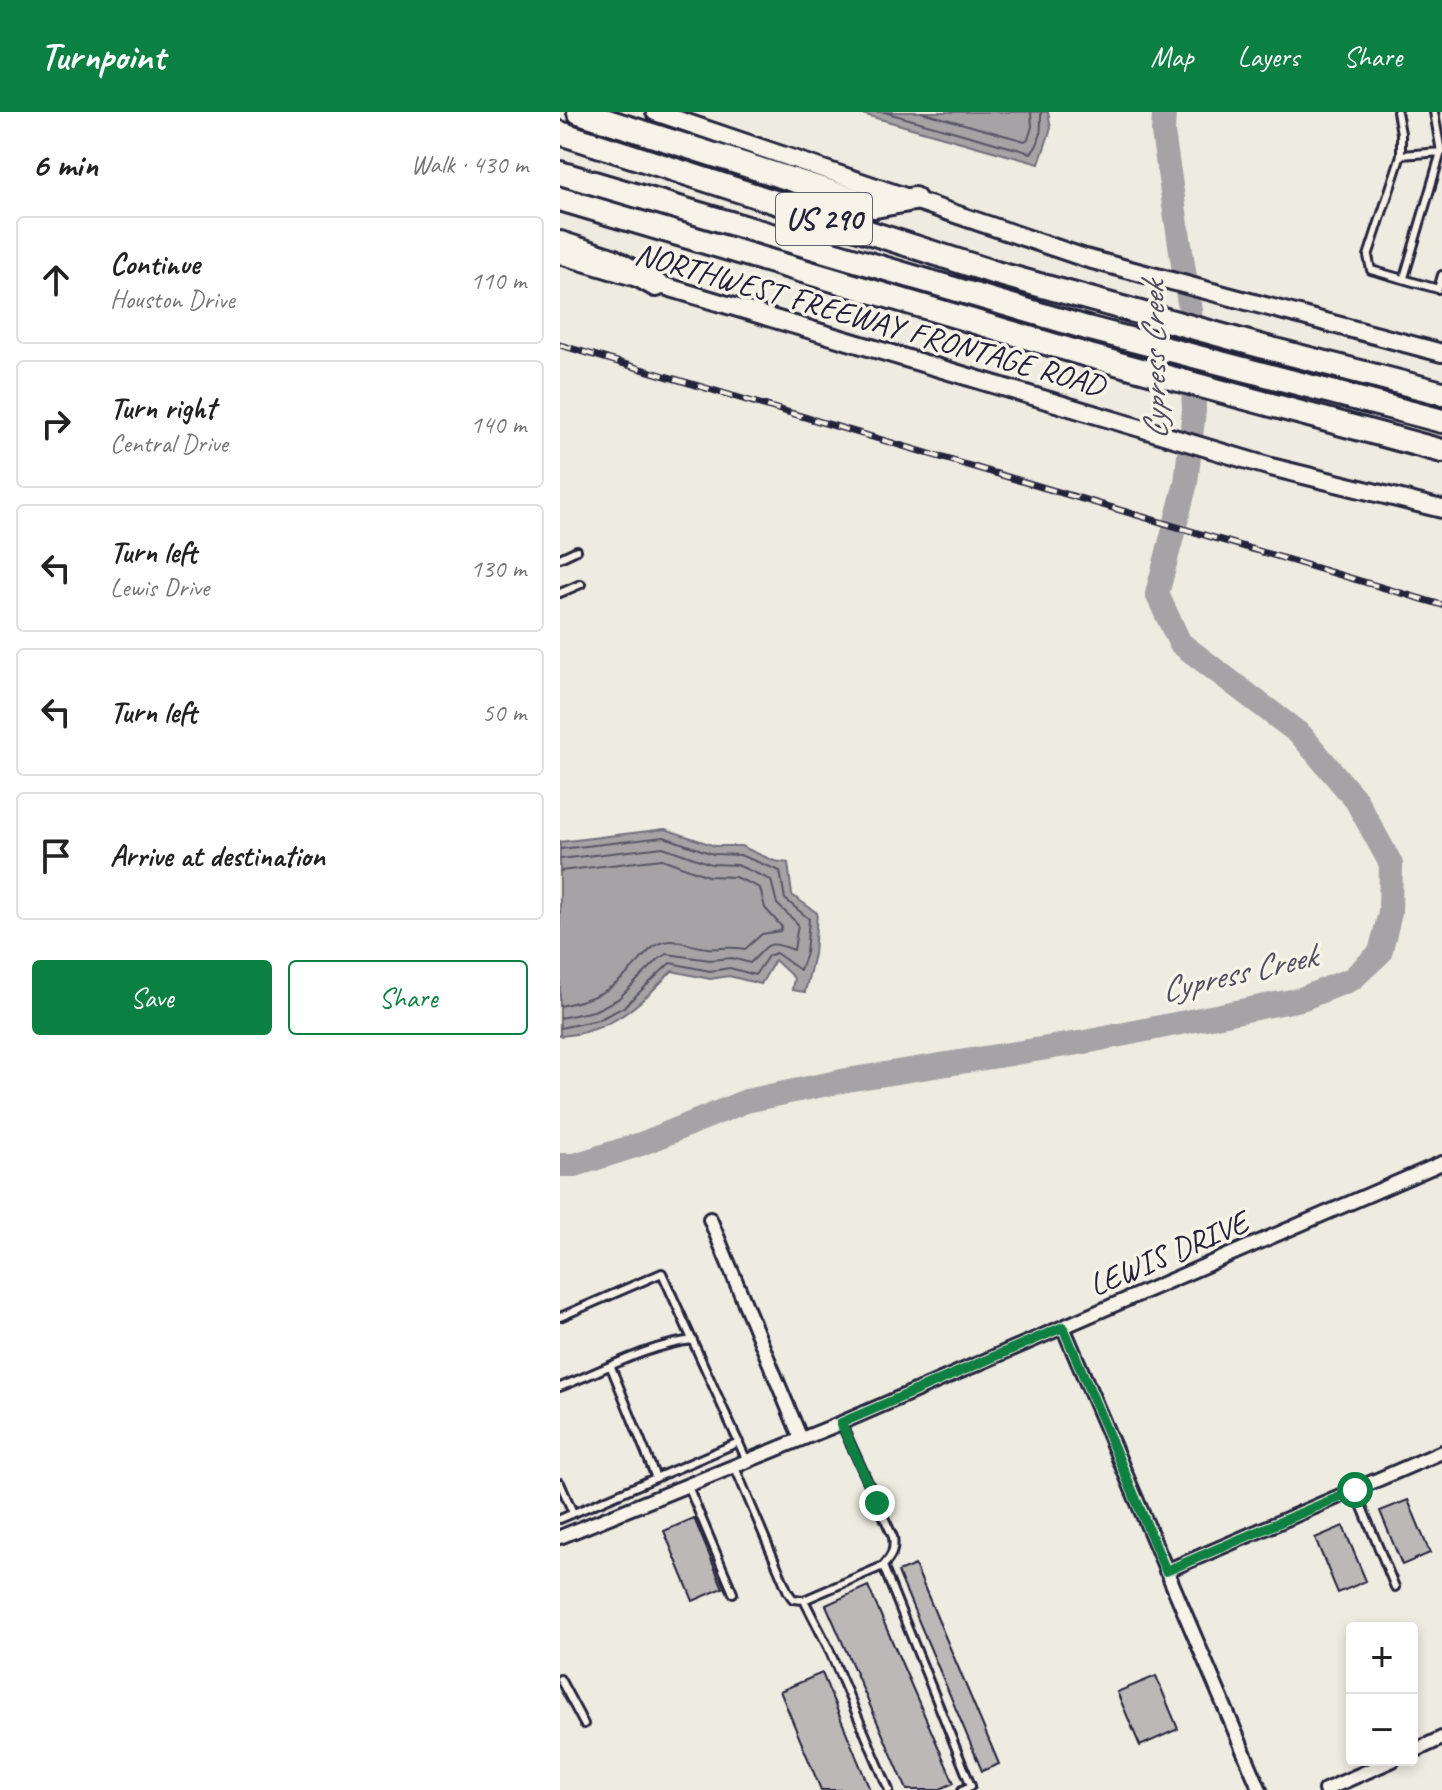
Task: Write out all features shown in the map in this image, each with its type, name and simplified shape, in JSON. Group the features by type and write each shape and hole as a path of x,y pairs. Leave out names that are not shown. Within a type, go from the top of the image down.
{"highway":[{"path":"579,112 875,206 914,199"},
{"name":"US 290","path":"560,133 848,227 1089,299 1442,393"},
{"path":"560,173 1087,328 1442,421"},
{"name":"US 290","path":"560,199 1090,356 1442,451"},
{"path":"560,243 612,260 656,285"}],"main road":[{"path":"655,112 1085,258 1442,353"},
{"name":"NORTHWEST FREEWAY FRONTAGE ROAD","path":"560,255 1271,467 1442,509"}],"street":[{"name":"LEWIS DRIVE","path":"560,1537 841,1423 1442,1163"},
{"path":"710,1219 801,1439"},
{"path":"1063,1327 1260,1790"},
{"path":"1166,1571 1442,1452"},
{"path":"1418,1749 1442,1738"},
{"path":"1325,1790 1379,1766"}],"lane":[{"path":"1397,112 1401,155 1368,256 1371,270 1438,289 1442,275"},
{"path":"1404,278 1441,152 1434,112"},
{"path":"1401,155 1441,152"},
{"path":"560,558 577,550"},
{"path":"560,593 581,584"},
{"path":"560,1317 662,1273 739,1442 740,1463 793,1599 804,1600 883,1566 892,1557 895,1547 841,1423"},
{"path":"560,1387 678,1342 693,1340"},
{"path":"611,1367 656,1478"},
{"path":"560,1519 739,1442"},
{"path":"560,1483 573,1513"},
{"path":"687,1484 733,1593"},
{"path":"1355,1490 1395,1587"},
{"path":"883,1566 971,1786 962,1790"},
{"path":"804,1600 828,1647 889,1790"},
{"path":"560,1679 584,1724"}],"water":[{"path":"855,112 1048,112 1051,128 1039,164"},
{"path":"665,829 715,846 741,846 774,861 788,863 792,895 817,913 814,954 805,992 792,990 794,978 775,960 761,984 729,976 710,979 672,971 623,1015 595,1029 560,1036 560,842"}],"building":[{"path":"1408,1500 1430,1553 1402,1565 1380,1511"},
{"path":"694,1518 723,1588 693,1601 664,1531"},
{"path":"1343,1526 1366,1581 1338,1593 1315,1538"},
{"path":"915,1565 999,1764 982,1771 898,1572"},
{"path":"868,1586 954,1783 938,1790 907,1790 826,1605"},
{"path":"822,1673 870,1790 821,1790 780,1691"},
{"path":"1156,1676 1178,1729 1140,1746 1117,1692"}],"waterway":[{"name":"Cypress Creek","path":"560,1165 575,1165 641,1144 746,1101 847,1080 1085,1042 1301,999 1352,979 1380,953 1390,913 1391,864 1356,800 1301,735 1180,643 1157,594 1186,483 1194,410 1190,310 1163,133 1164,112"}],"railway":[{"path":"560,345 1442,605"}],"route":[{"path":"877,1503 841,1423 1063,1327 1166,1571 1355,1490"}]}
